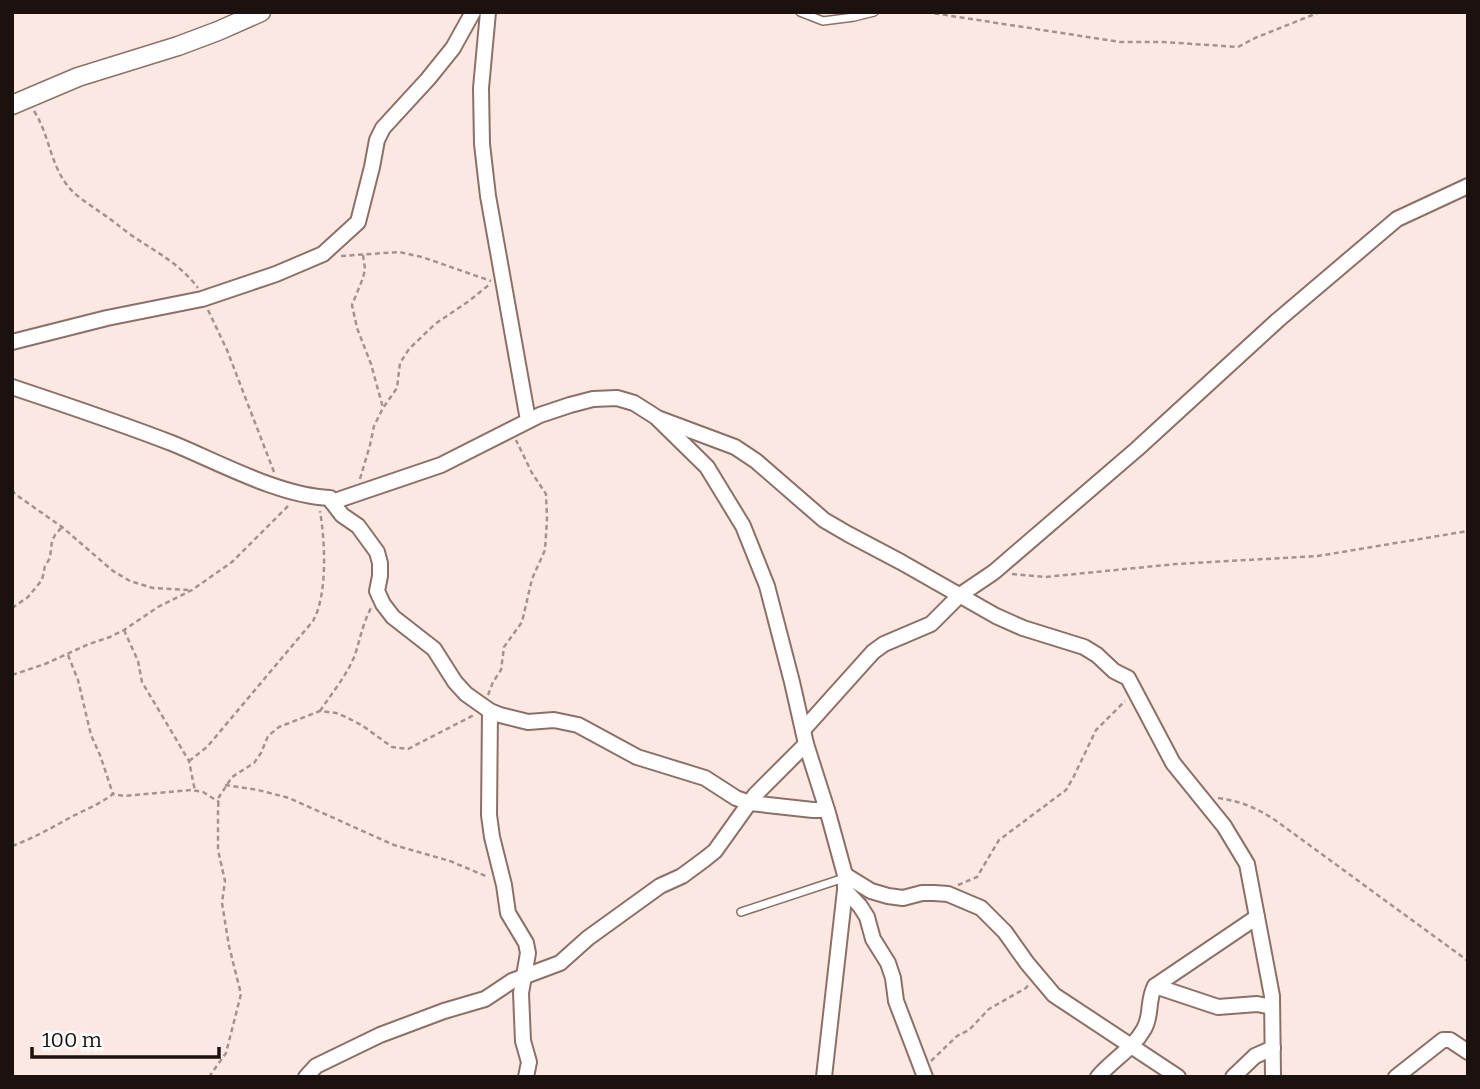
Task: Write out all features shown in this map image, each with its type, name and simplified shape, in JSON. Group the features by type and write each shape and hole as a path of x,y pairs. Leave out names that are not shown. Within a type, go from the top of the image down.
{"street":[{"path":"19,102 79,77 178,46 261,12"},
{"path":"12,342 107,318 202,299 323,254 358,222 377,140 383,128 445,59 473,12"},
{"path":"488,12 481,88 482,144 488,196 528,420"},
{"path":"306,1077 316,1066 380,1035 485,999 501,987 560,962 650,893 682,876 705,859 715,851 755,795 873,652 884,644 932,624 960,595 994,572 1137,449 1278,320 1397,219 1468,186"},
{"path":"12,387 108,419 284,489 317,498 330,498 342,515 358,526 377,552 380,563 377,591 383,604 393,617 434,649 455,682 488,710 528,722 554,720 578,724 637,757 705,778 750,803 827,810"},
{"path":"332,502 441,465 550,411 593,399 617,398 634,403 656,417 735,447 757,461 824,520 996,617 1084,647 1114,671 1128,678 1173,763 1224,827 1247,864 1272,996 1273,1077"},
{"path":"656,417 706,467 743,526 767,586 804,737 827,810 845,881 867,917 873,939 888,963 896,1001 923,1073"},
{"path":"488,710 489,815 492,837 508,913 526,943 528,953 521,993 523,1041 529,1062 526,1077"},
{"path":"845,881 888,896 903,898 922,893 948,894 981,908 1005,932 1054,995 1178,1077"},
{"path":"824,1077 845,881"},
{"path":"1098,1077 1143,1031 1148,1022 1150,999 1156,986 1256,917"},
{"path":"1156,986 1218,1007 1257,1004 1272,1007"},
{"path":"1396,1077 1443,1040 1450,1040 1468,1052"},
{"path":"1233,1077 1255,1056 1273,1048"}],"lane":[{"path":"800,12 823,21 874,12"},
{"path":"741,912 845,881"}],"path":[{"path":"926,12 1120,42 1238,47 1320,12"},
{"path":"19,102 42,124 50,151 66,184 116,224 174,262 198,288 226,350 272,469 284,489"},
{"path":"323,254 337,257 400,252 493,282 435,324 409,349 400,363 397,388 374,426 355,494"},
{"path":"363,255 365,269 352,305 383,408"},
{"path":"209,1077 226,1053 241,994 222,903 225,881 218,850 219,797 232,777 254,763 273,730 320,711 346,717 392,747 408,749 488,710 488,693 502,670 504,648 522,622 528,594 545,550 546,494 532,473 512,429"},
{"path":"12,490 62,527 113,571 130,581 153,588 192,590"},
{"path":"12,675 110,637 158,607 192,590 232,562 299,494"},
{"path":"189,761 207,747 307,629 319,610 324,536 317,498"},
{"path":"12,608 28,597 42,580 52,550 52,541 62,527"},
{"path":"994,572 1045,577 1176,564 1318,556 1468,531"},
{"path":"320,711 355,655 377,591"},
{"path":"124,630 138,661 142,682 189,761 195,791"},
{"path":"67,653 78,680 91,735 113,794"},
{"path":"948,894 951,889 977,877 1004,835 1066,790 1096,730 1135,692"},
{"path":"225,785 289,798 394,845 450,861 504,885"},
{"path":"12,846 98,805 113,794 124,796 195,791 203,792 219,802"},
{"path":"1199,796 1238,801 1259,809 1468,961"},
{"path":"923,1073 957,1036 969,1030 989,1009 1026,988 1036,974"}]}
